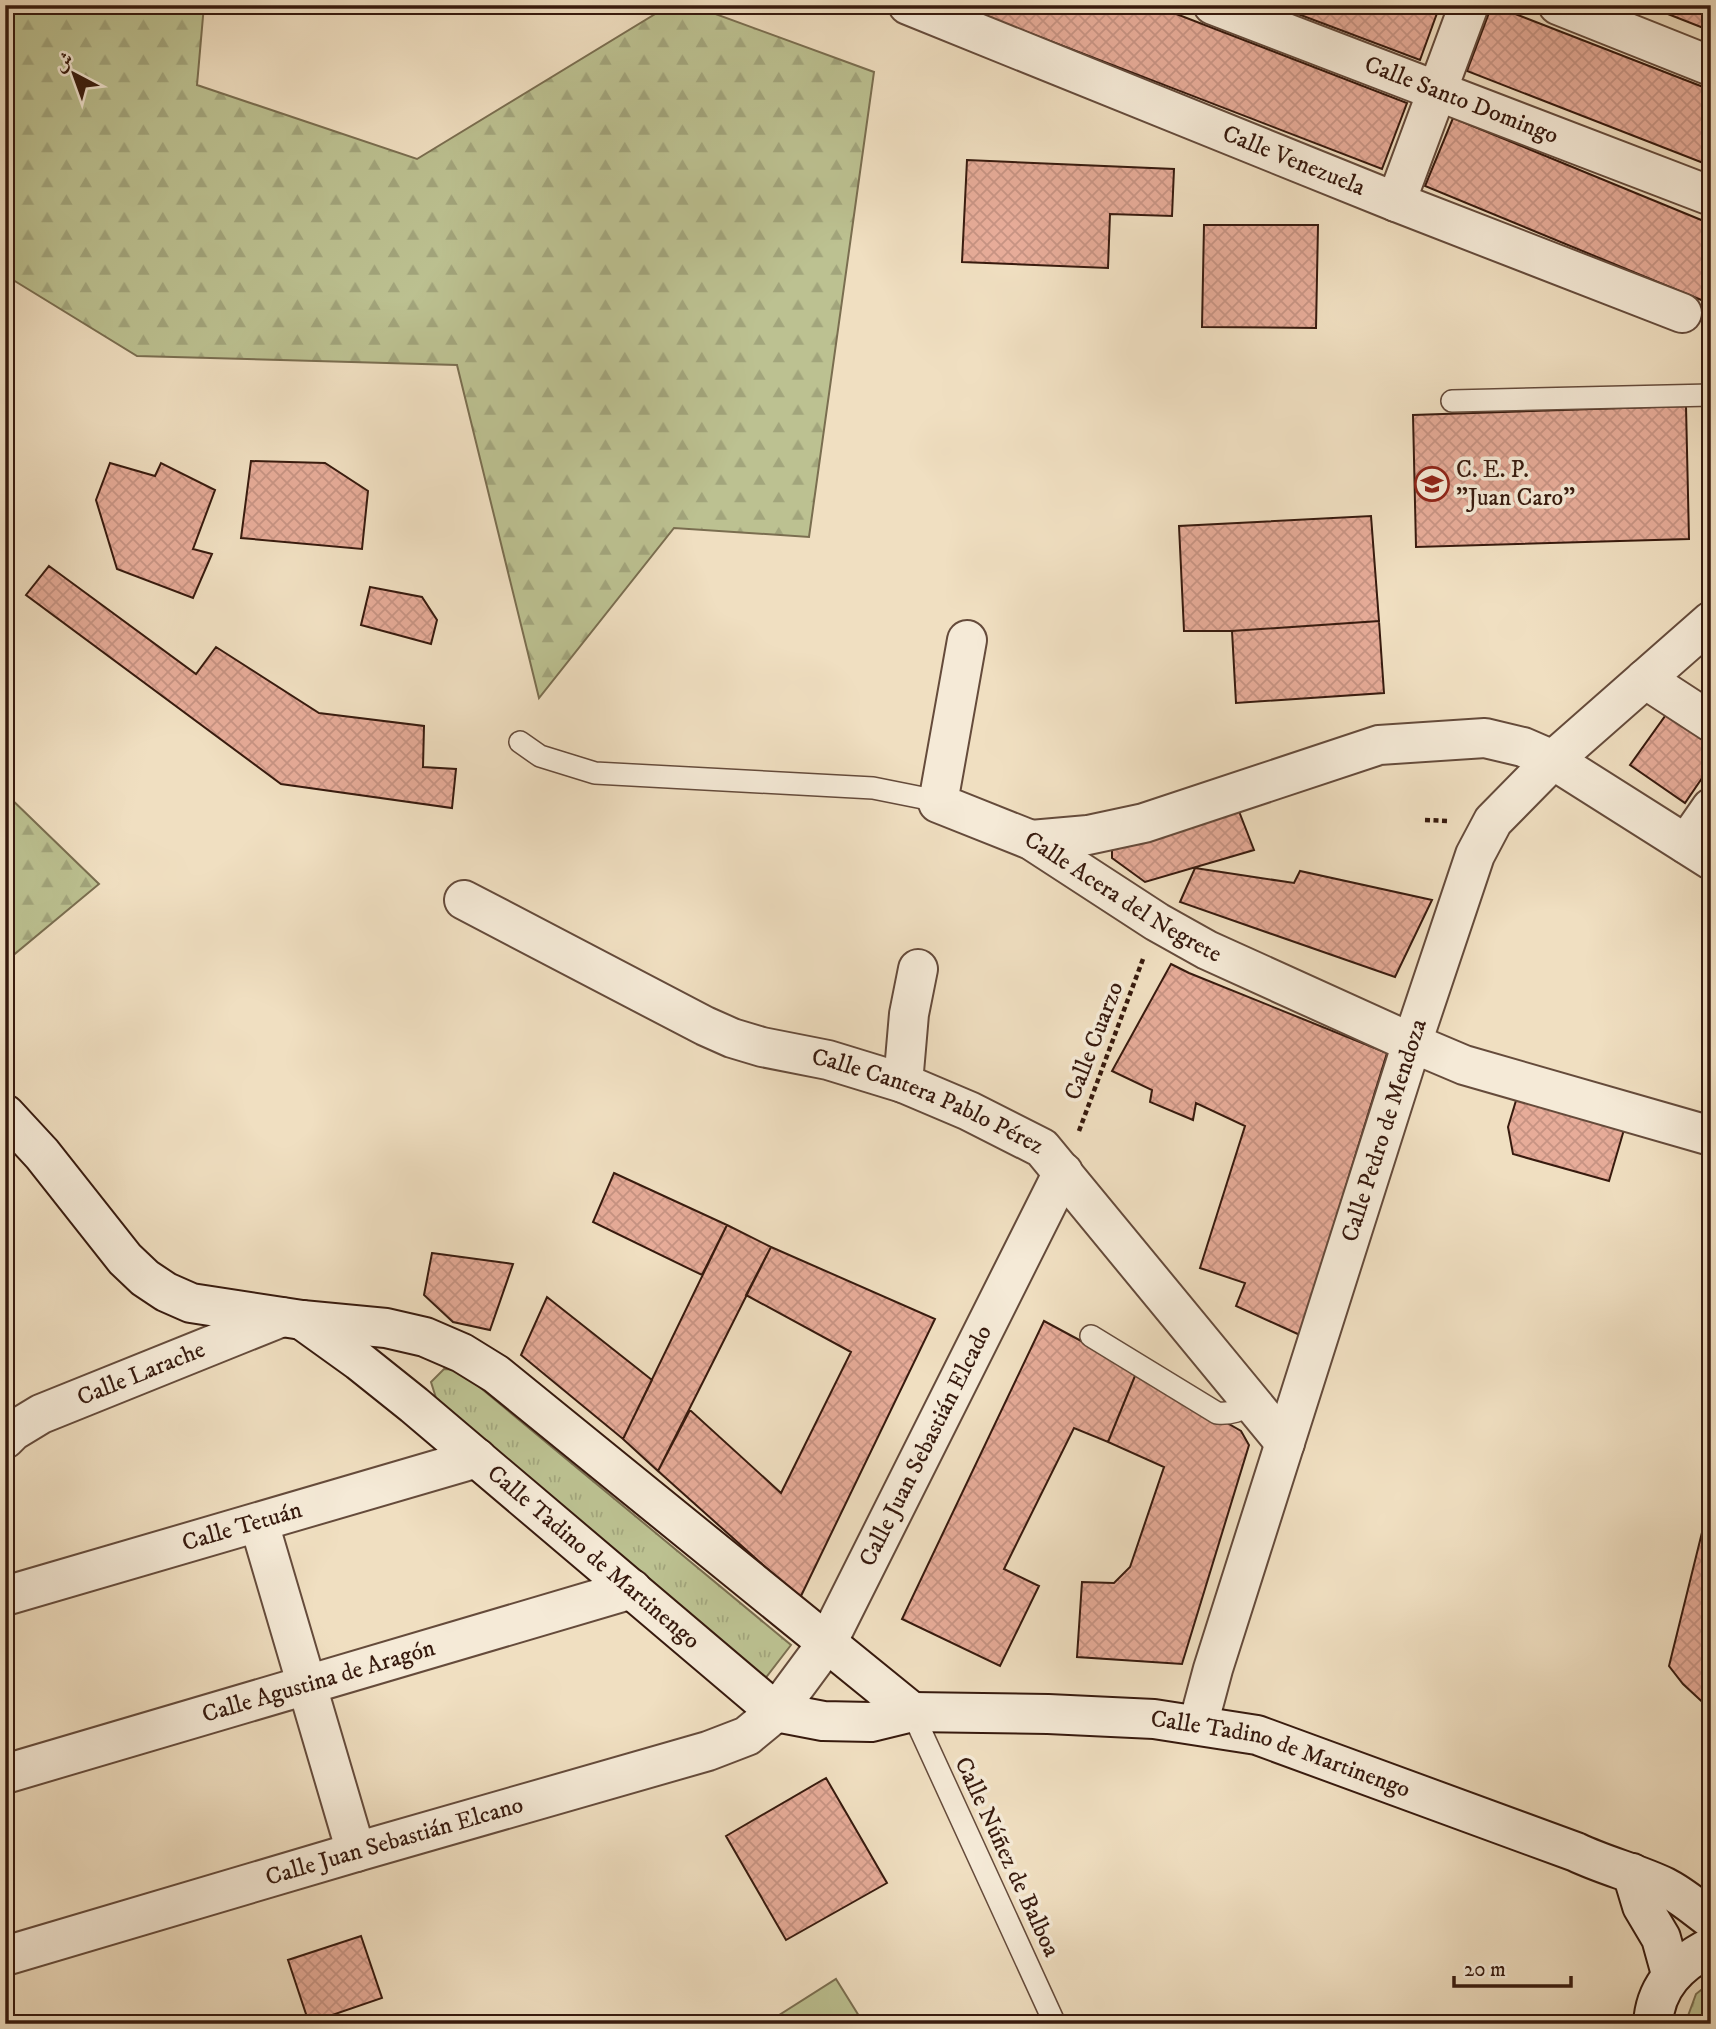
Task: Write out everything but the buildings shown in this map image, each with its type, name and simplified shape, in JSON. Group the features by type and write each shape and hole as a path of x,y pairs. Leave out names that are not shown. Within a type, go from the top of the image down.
{"street":[{"name":"Calle Venezuela","path":"908,5 1396,202 1682,313"},
{"name":"Calle Santo Domingo","path":"1213,5 1711,196"},
{"path":"1396,202 1469,5"},
{"path":"1558,5 1711,66"},
{"name":"Calle Pedro de Mendoza","path":"1198,1726 1213,1669 1412,1043 1475,855 1493,821 1553,760 1711,621"},
{"path":"938,803 967,640"},
{"path":"1645,679 1711,722"},
{"path":"1031,841 1088,835 1144,823 1379,745 1485,738 1523,747 1553,760 1698,852 1711,808"},
{"name":"Calle Acera del Negrete","path":"938,803 1031,841 1157,922 1208,950 1412,1043 1464,1065 1711,1136"},
{"name":"Calle Cantera Pablo Pérez","path":"464,900 732,1038 828,1060 903,1083 969,1111 1042,1148 1285,1443"},
{"path":"903,1083 909,1014 918,970"},
{"name":"Calle Tadino de Martinengo","path":"5,1114 43,1154 125,1259 145,1278 166,1292 191,1303 292,1319 386,1328 425,1337 462,1353 496,1374 912,1712"},
{"name":"Calle Juan Sebastián Elcado","path":"776,1712 827,1643 1063,1172"},
{"name":"Calle Tadino de Martinengo","path":"292,1319 359,1361 776,1712 823,1721 871,1722 912,1712 1154,1719 1257,1735 1603,1865 1632,1873 1668,1888 1711,1919"},
{"name":"Calle Larache","path":"5,1439 41,1414 292,1319"},
{"name":"Calle Tetuán","path":"5,1596 477,1458"},
{"path":"259,1523 356,1852"},
{"name":"Calle Agustina de Aragón","path":"5,1774 632,1589"},
{"name":"Calle Juan Sebastián Elcano","path":"5,1956 708,1751 747,1736 776,1712"},
{"path":"1632,1873 1642,1906 1661,1938 1671,1974"},
{"path":"1648,2020 1671,1974 1691,1957 1711,1947"}],"lane":[{"path":"1452,401 1711,395"},
{"name":"Calle Acera del Negrete","path":"520,742 540,757 595,773 873,788 938,803"},
{"path":"1091,1336 1217,1413 1230,1414 1251,1403"},
{"name":"Calle Núñez de Balboa","path":"912,1712 1055,2024"}],"path":[{"name":"Calle Cuarzo","path":"1063,1172 1157,922"}],"green space":[{"path":"5,5 204,5 197,85 417,159 670,5 691,5 874,72 809,537 674,528 539,698 457,365 137,356 5,275"},
{"path":"5,793 99,884 5,962"},
{"path":"444,1369 459,1370 791,1645 764,1680 436,1398 431,1382"},
{"path":"836,1979 864,2024 765,2024"},
{"path":"1711,1982 1711,2024 1685,2024 1696,1994"}],"place":[{"name":"C. E. P. \"Juan Caro\"","path":"1432,484"}]}
